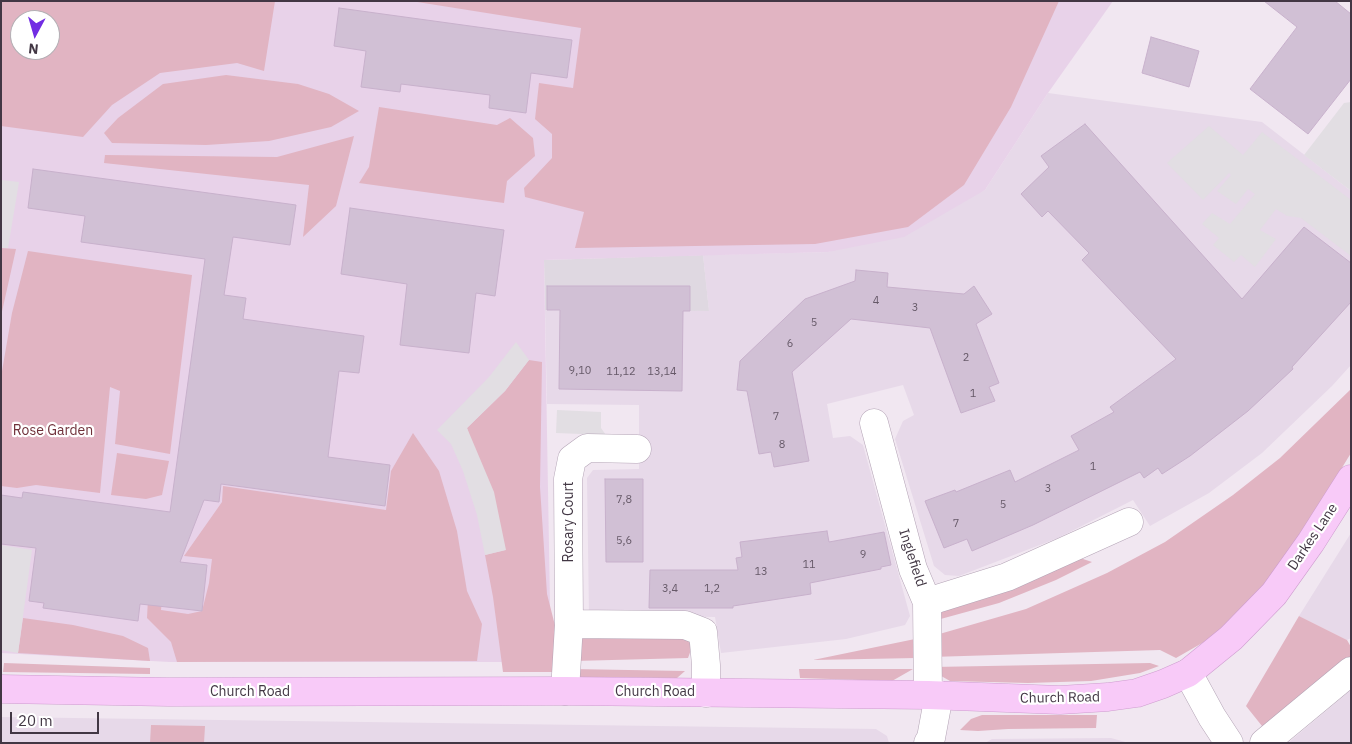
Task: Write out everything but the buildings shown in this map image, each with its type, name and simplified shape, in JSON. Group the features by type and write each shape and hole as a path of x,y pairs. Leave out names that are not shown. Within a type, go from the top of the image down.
{"street":[{"name":"Inglefield","path":"874,423 913,570 927,602 934,695 931,738 928,743"},
{"name":"Rosary Court","path":"565,691 569,624 568,479 572,459 587,448 637,449"},
{"name":"Darkes Lane","path":"1274,594 1312,542 1351,479"},
{"path":"927,602 1007,577 1129,522"},
{"name":"Church Road","path":"1,689 186,692 565,691 934,695 1060,700 1108,698 1137,693 1188,673 1231,638 1274,594"},
{"path":"569,624 685,625 703,632 706,693"},
{"path":"1264,743 1351,671"},
{"path":"1188,673 1212,717 1229,743"}],"shaded area":[{"path":"1,1 1113,1 1048,93 985,190 904,237 828,252 544,260 551,662 170,662 1,653"},
{"path":"1048,93 1262,122 1351,191 1351,365 1332,386 1262,453 1209,493 1150,526 1133,500 1058,538 959,576 945,575 934,566 895,439 903,421 914,415 903,385 827,404 833,438 850,436 863,445 910,616 905,625 846,639 721,653 715,617 589,615 587,478 593,470 639,469 639,405 547,404 545,310 709,311 703,255 828,252 985,190"},
{"path":"1351,102 1351,191 1304,155 1344,103"},
{"path":"1209,126 1243,155 1262,132 1351,200 1351,256 1301,218 1287,216 1276,209 1260,230 1276,239 1255,267 1241,255 1234,262 1213,245 1219,238 1202,224 1212,213 1230,224 1255,194 1248,189 1236,204 1217,191 1231,175 1229,173 1203,200 1167,163"},
{"path":"1,180 19,182 8,248 1,248"},
{"path":"703,255 709,311 545,310 544,260"},
{"path":"516,342 529,360 505,391 467,428 494,492 506,550 485,555 477,515 463,471 451,444 437,430 489,377"},
{"path":"557,410 601,412 601,428 606,435 556,433"},
{"path":"1351,533 1351,638 1347,640 1299,616"},
{"path":"1,545 32,550 18,653 1,650"},
{"path":"1351,690 1351,743 1288,743"},
{"path":"1,717 876,729 887,736 889,743 1,743"},
{"path":"1111,738 1129,743 985,743 992,739"}],"green space":[{"path":"1,1 275,1 264,71 237,63 160,73 112,105 83,137 1,126"},
{"path":"411,1 1059,1 1011,107 964,185 908,227 815,244 575,248 584,212 525,197 524,188 552,158 552,134 535,119 539,83 573,88 581,28"},
{"path":"226,75 298,84 329,94 359,111 331,127 269,141 206,145 112,143 104,133 118,118 163,84"},
{"path":"379,107 497,125 510,118 533,138 535,156 507,181 504,203 359,183 369,167"},
{"path":"354,136 336,206 303,237 309,185 104,163 105,155 277,157"},
{"path":"1,248 16,249 1,316"},
{"name":"Rose Garden","path":"28,251 192,275 170,454 115,444 120,391 110,387 100,493 36,485 17,488 1,486 1,377 12,313"},
{"path":"529,360 542,362 540,487 547,594 562,653 557,672 503,672 493,597 485,555 505,550 467,428 505,391"},
{"path":"1351,389 1351,453 1297,541 1254,597 1211,638 1176,658 1160,650 931,657 936,635 1026,609 1107,573 1165,542 1233,495 1280,458"},
{"path":"413,433 439,471 457,531 467,591 482,624 477,661 177,662 171,642 147,618 149,579 164,580 161,610 188,614 202,611 209,583 212,559 184,556 222,502 223,486 386,510 391,471"},
{"path":"117,453 169,461 162,495 146,499 111,495"},
{"path":"1080,558 1092,562 1056,580 999,603 937,620 944,608"},
{"path":"1299,616 1347,640 1351,647 1351,657 1346,665 1266,731 1246,706"},
{"path":"23,618 73,625 123,636 148,648 150,661 18,653"},
{"path":"684,633 692,647 688,658 574,661 576,645 586,634"},
{"path":"915,639 916,658 813,660"},
{"path":"4,663 150,668 150,674 3,672"},
{"path":"1150,663 1159,666 1140,673 1091,681 1028,683 950,681 936,673 933,667"},
{"path":"572,669 685,671 677,678 579,677"},
{"path":"799,669 913,669 892,681 800,678"},
{"path":"982,715 1097,715 1096,728 960,730 971,719"},
{"path":"151,725 205,726 204,743 150,743"}]}
